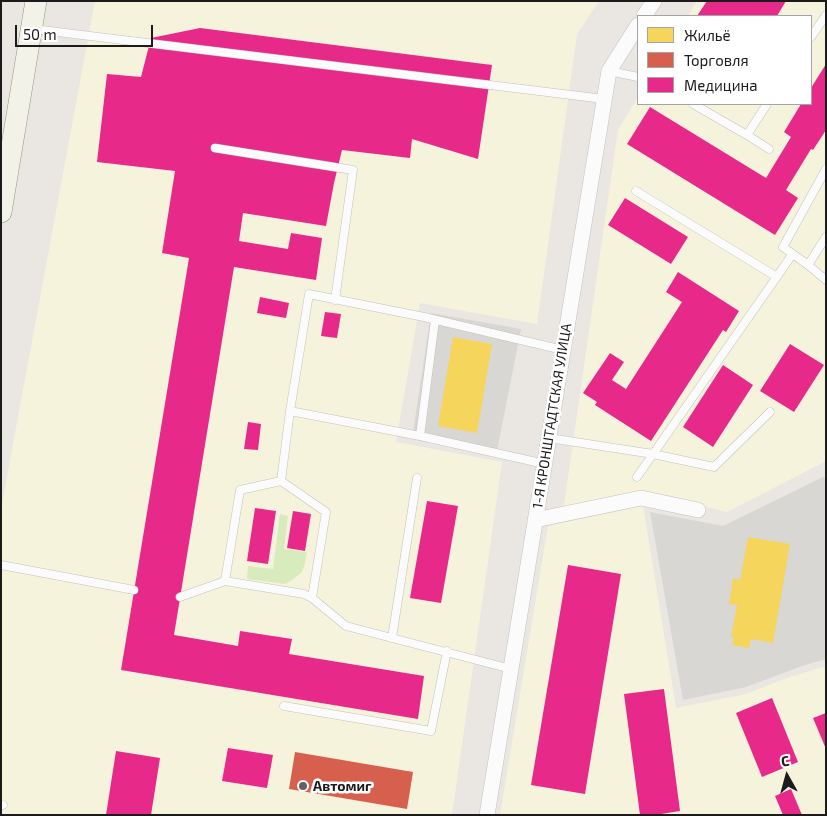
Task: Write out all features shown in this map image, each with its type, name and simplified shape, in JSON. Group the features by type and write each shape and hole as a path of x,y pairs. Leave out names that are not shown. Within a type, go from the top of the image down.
{"main road":[{"path":"2,207 36,1"}],"street":[{"path":"645,15 654,1"},
{"name":"1-Я КРОНШТАДТСКАЯ УЛИЦА","path":"487,815 608,71 637,27"},
{"path":"535,520 641,498 698,510"}],"lane":[{"path":"812,36 826,15"},
{"path":"31,28 604,99"},
{"path":"608,71 637,77"},
{"path":"695,105 769,149"},
{"path":"747,135 766,105"},
{"path":"214,148 353,170 335,300"},
{"path":"826,169 783,247 826,280"},
{"path":"636,191 777,277"},
{"path":"808,265 826,237"},
{"path":"637,477 792,255"},
{"path":"281,481 308,294 435,320 563,350"},
{"path":"420,436 435,320"},
{"path":"290,411 420,436 544,464"},
{"path":"549,438 653,454 714,467 770,412"},
{"path":"392,638 417,478"},
{"path":"225,581 240,490 281,481 326,512 312,598"},
{"path":"1,565 134,590"},
{"path":"180,597 225,581 304,594 312,598 346,626 511,668"},
{"path":"284,706 431,731 447,651"}],"shaded area":[{"path":"95,1 599,1 577,34 537,324 420,303 396,442 502,462 452,815 1,815 1,509"},
{"path":"697,1 826,1 826,461 727,512 646,493 563,512 618,130 637,99 637,105 812,105 812,15 689,15"},
{"path":"431,313 521,329 496,456 412,439"},
{"path":"823,477 826,479 826,659 746,687 683,700 650,512 723,526"},
{"path":"643,506 676,708 746,694 784,679 826,666 826,815 500,815 548,526"}],"green space":[{"path":"280,514 288,516 284,549 307,552 302,572 285,584 247,579 248,566 273,569"}],"building: Жильё":[{"path":"453,337 492,344 477,433 438,426"},
{"path":"748,537 790,544 773,643 751,639 749,648 732,645 734,637 731,637 737,605 729,604 733,578 740,580"}],"building: Торговля":[{"path":"295,752 413,772 407,809 289,789"}],"building: Медицина":[{"path":"707,1 786,1 778,15 698,15"},
{"path":"200,28 492,65 478,159 412,139 410,158 342,150 326,226 243,213 239,241 288,249 291,233 322,238 316,280 234,267 174,635 238,646 240,631 292,639 289,654 424,676 418,719 121,670 189,258 162,253 175,171 97,162 107,74 141,77 151,38"},
{"path":"826,64 826,130 813,150 811,149 786,190 798,198 775,235 627,144 650,107 766,178 791,137 784,132 800,105 812,105 812,86"},
{"path":"625,198 688,237 671,264 608,225"},
{"path":"678,272 739,311 726,332 723,330 651,441 595,405 597,402 583,393 610,353 624,362 612,380 626,389 682,302 666,292"},
{"path":"260,297 289,303 286,318 257,313"},
{"path":"325,312 341,314 337,338 321,336"},
{"path":"790,344 824,365 794,412 760,391"},
{"path":"723,365 753,385 713,447 683,427"},
{"path":"248,422 261,424 258,450 244,449"},
{"path":"427,501 458,506 441,603 410,598"},
{"path":"255,508 276,511 268,564 247,561"},
{"path":"293,511 311,514 305,551 287,548"},
{"path":"568,565 621,574 585,794 531,785"},
{"path":"664,689 680,811 640,815 624,694"},
{"path":"772,698 798,762 762,777 736,713"},
{"path":"826,713 826,749 813,718"},
{"path":"228,748 273,755 267,788 222,781"},
{"path":"116,751 160,758 151,815 106,815"},
{"path":"791,789 802,815 783,815 775,796"}],"place":[{"name":"Автомиг","path":"303,786"}]}
